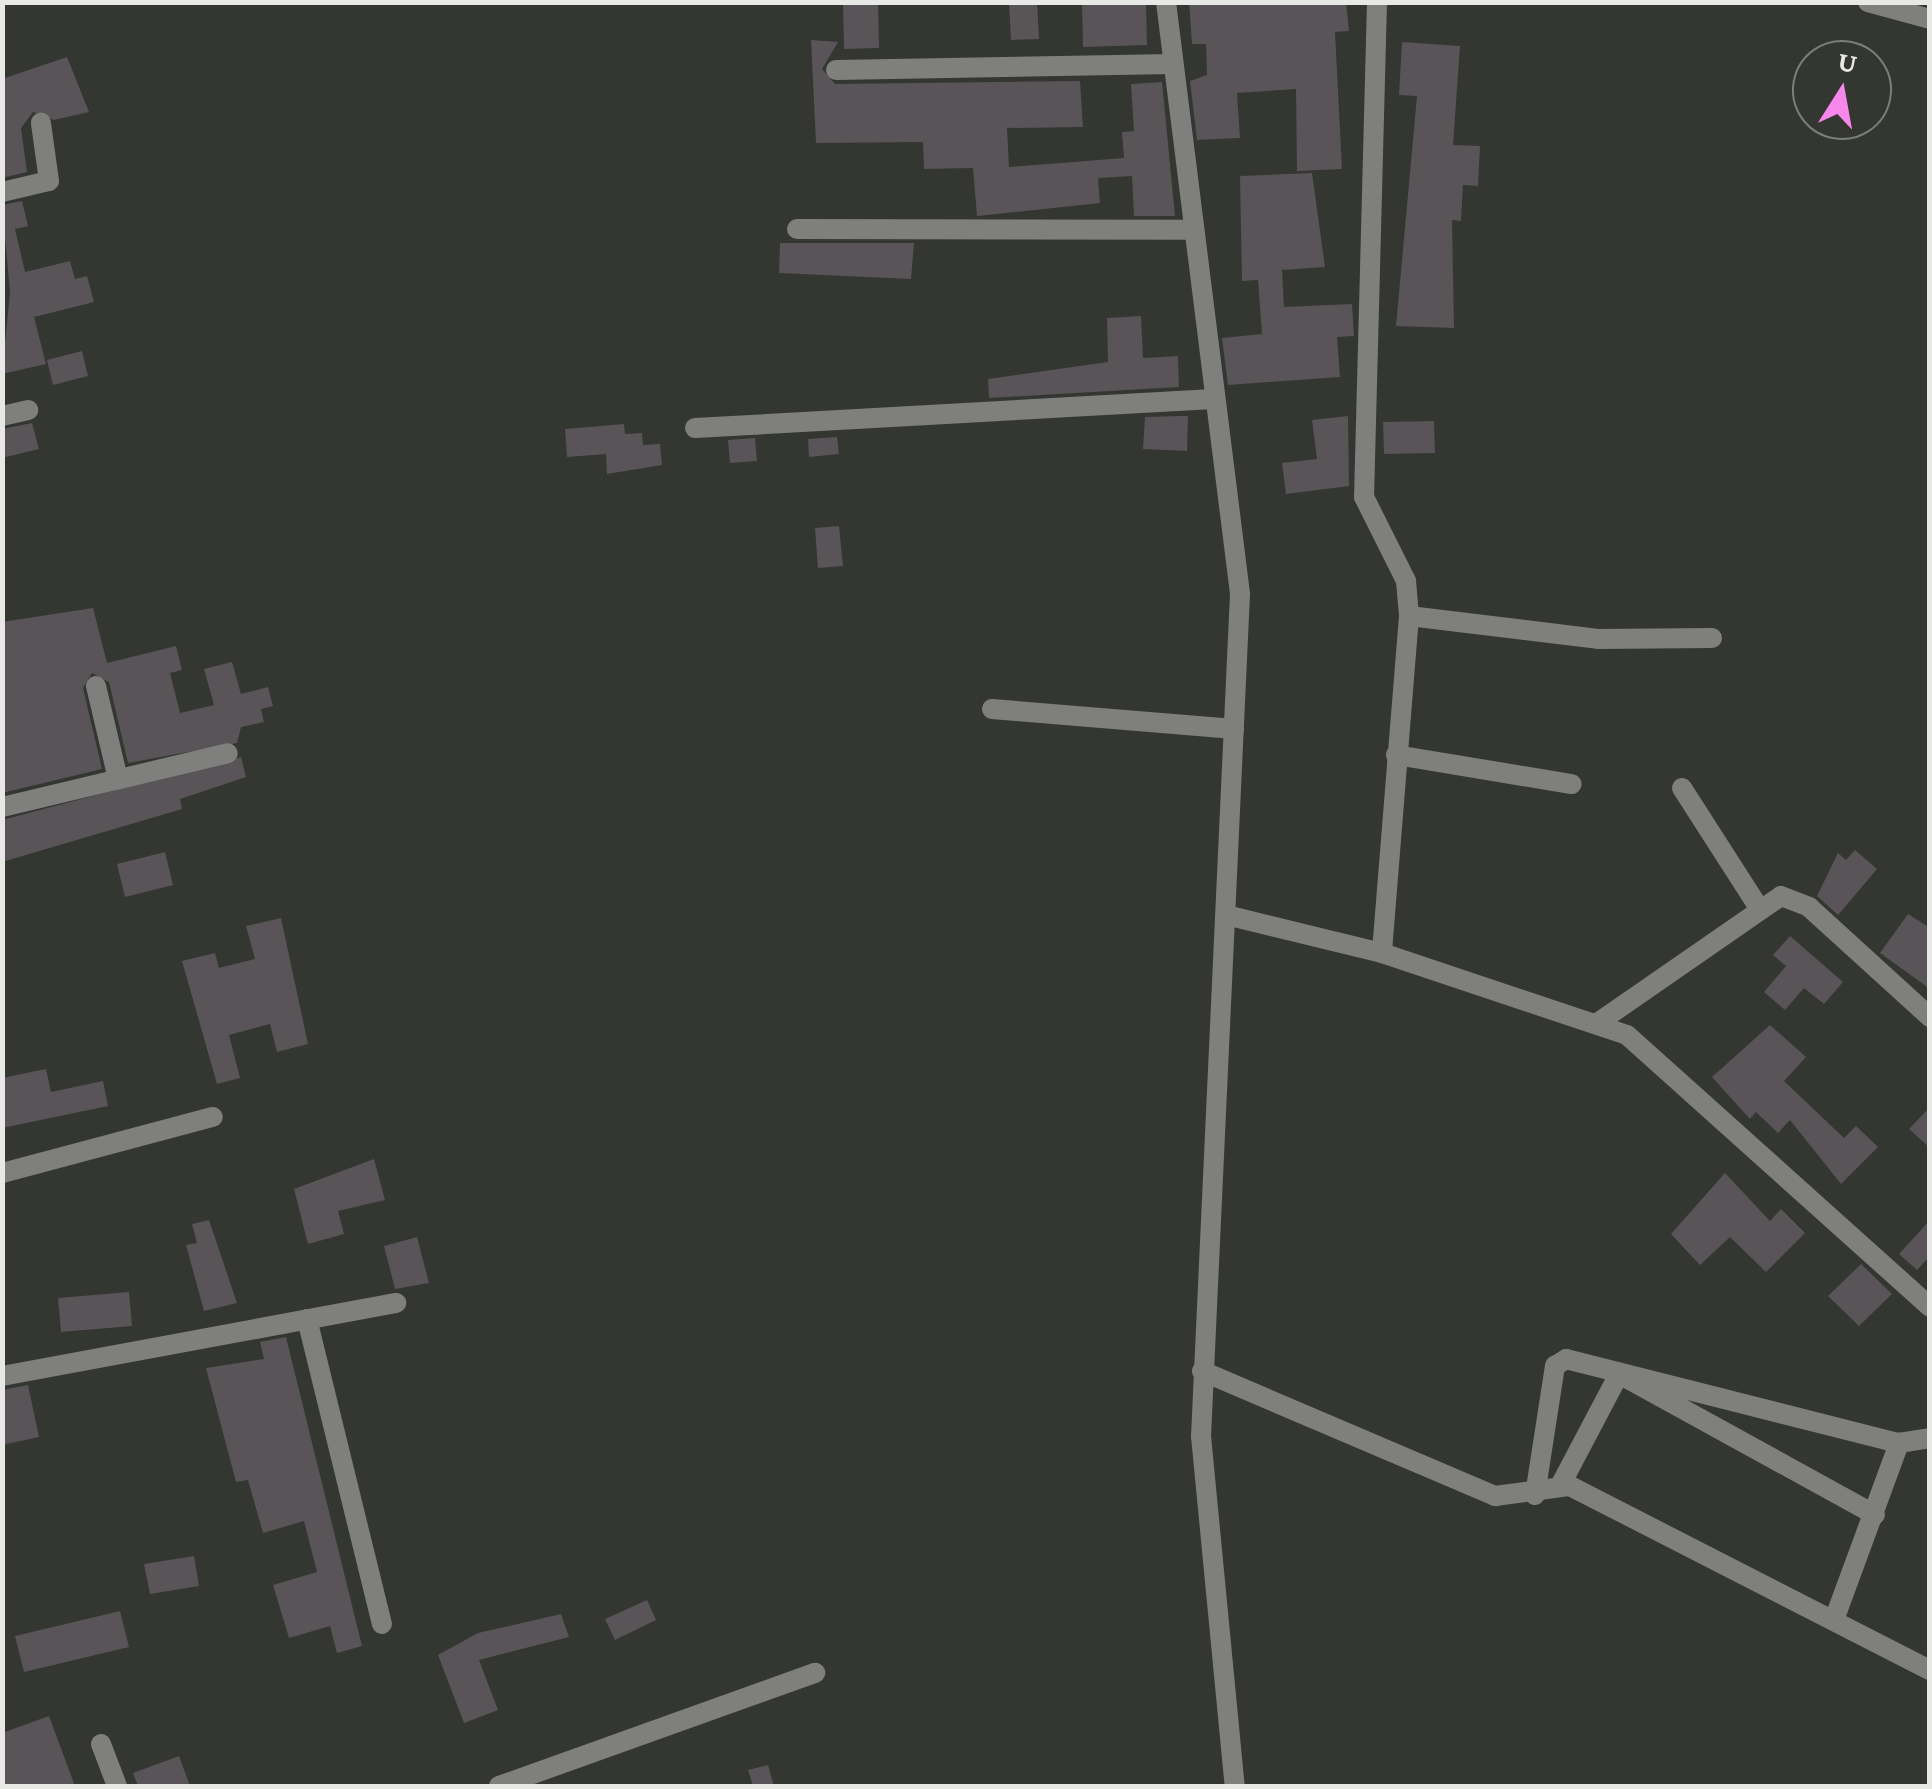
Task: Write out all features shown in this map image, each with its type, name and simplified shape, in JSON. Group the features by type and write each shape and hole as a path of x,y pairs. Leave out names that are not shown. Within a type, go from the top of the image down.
{"street":[{"path":"1166,2 1190,230 1240,594 1202,1371 1236,1786"},
{"path":"1377,2 1364,497 1406,582 1409,616 1382,953"},
{"path":"1868,2 1930,19"},
{"path":"836,70 1173,64"},
{"path":"2,192 49,181 41,123"},
{"path":"796,229 1190,230"},
{"path":"695,428 1212,399"},
{"path":"2,416 28,410"},
{"path":"1409,616 1598,639 1712,638"},
{"path":"96,686 118,779"},
{"path":"992,709 1234,729"},
{"path":"2,806 228,753"},
{"path":"1396,755 1572,784"},
{"path":"1682,788 1759,908"},
{"path":"1599,1022 1773,898 1798,900 1930,1018"},
{"path":"1226,915 1382,953 1599,1022 1626,1035 1930,1306"},
{"path":"2,1173 213,1117"},
{"path":"2,1376 396,1303"},
{"path":"307,1320 382,1624"},
{"path":"1535,1495 1556,1366 1580,1359 1620,1374 1899,1443 1930,1438"},
{"path":"1202,1371 1495,1496 1535,1495 1560,1486 1620,1374"},
{"path":"1620,1374 1875,1515"},
{"path":"1834,1620 1899,1443"},
{"path":"1560,1486 1928,1666"},
{"path":"499,1786 525,1782 815,1673"},
{"path":"101,1744 117,1786"}],"building":[{"path":"843,2 878,2 879,48 844,49"},
{"path":"1009,2 1037,2 1039,39 1011,40"},
{"path":"1082,2 1146,2 1147,45 1083,47"},
{"path":"1189,2 1346,2 1349,31 1335,32 1342,169 1297,171 1296,89 1237,93 1240,138 1197,140 1190,81 1207,75 1206,44 1192,44"},
{"path":"811,40 838,42 822,69 835,84 1080,81 1083,127 1007,128 1009,167 1124,158 1122,132 1134,131 1131,84 1162,82 1175,216 1134,216 1132,176 1098,178 1100,203 977,216 973,168 924,169 923,142 816,143"},
{"path":"1402,42 1460,46 1453,145 1480,146 1478,186 1463,185 1461,221 1452,220 1454,328 1396,326 1417,96 1399,95"},
{"path":"67,57 89,112 54,120 33,112 21,128 27,172 2,178 2,79"},
{"path":"1312,173 1325,267 1282,270 1284,307 1352,304 1354,336 1337,337 1340,377 1228,385 1222,338 1262,334 1258,280 1242,281 1240,176"},
{"path":"22,201 28,226 15,229 25,272 70,261 75,279 87,276 94,302 34,317 46,364 2,374 10,292 2,205"},
{"path":"780,243 914,243 911,279 779,273"},
{"path":"1141,316 1143,358 1178,356 1179,387 989,398 988,379 1108,362 1107,318"},
{"path":"82,351 88,376 53,385 47,360"},
{"path":"1188,416 1187,451 1143,449 1145,417"},
{"path":"1348,416 1349,486 1286,494 1282,463 1317,459 1312,420"},
{"path":"1434,421 1435,453 1384,454 1383,422"},
{"path":"32,423 39,449 2,458 2,429"},
{"path":"624,424 625,434 642,433 643,445 660,444 662,465 607,474 606,454 567,457 565,429"},
{"path":"837,437 839,454 809,457 808,439"},
{"path":"755,438 757,461 730,463 728,440"},
{"path":"839,526 843,566 818,568 815,528"},
{"path":"93,608 107,663 176,646 182,670 170,673 180,713 214,705 204,669 232,662 241,694 268,687 273,706 261,709 264,722 241,727 237,743 128,763 109,682 92,673 83,688 102,769 2,793 2,622"},
{"path":"241,757 246,777 180,799 182,809 2,862 2,820"},
{"path":"1855,850 1877,869 1838,915 1817,896 1838,853 1846,860"},
{"path":"165,852 173,885 125,897 117,864"},
{"path":"1908,914 1930,928 1930,989 1880,953"},
{"path":"281,918 308,1044 277,1052 270,1024 229,1035 240,1078 217,1084 182,961 215,953 219,968 255,959 246,926"},
{"path":"1790,936 1843,982 1824,1004 1804,988 1785,1010 1764,992 1786,966 1773,955"},
{"path":"1770,1025 1806,1057 1784,1081 1844,1138 1856,1126 1878,1147 1841,1184 1790,1120 1778,1133 1756,1112 1750,1119 1712,1077"},
{"path":"46,1069 51,1092 103,1081 108,1106 2,1128 2,1078"},
{"path":"1930,1107 1930,1148 1909,1129"},
{"path":"374,1159 385,1200 338,1211 344,1234 308,1244 294,1189"},
{"path":"1725,1173 1770,1221 1781,1209 1805,1233 1766,1272 1730,1237 1700,1265 1671,1234"},
{"path":"209,1220 237,1303 204,1311 186,1245 197,1243 192,1224"},
{"path":"1930,1220 1930,1256 1917,1270 1899,1254"},
{"path":"417,1237 429,1283 395,1289 384,1246"},
{"path":"1861,1264 1892,1294 1859,1326 1828,1296"},
{"path":"129,1292 132,1326 61,1332 58,1298"},
{"path":"286,1337 362,1646 337,1653 330,1626 289,1638 273,1585 317,1572 304,1521 263,1533 248,1480 236,1482 206,1368 264,1359 260,1342"},
{"path":"28,1385 39,1437 2,1445 2,1390"},
{"path":"194,1556 199,1586 150,1594 144,1564"},
{"path":"647,1600 656,1620 615,1640 605,1619"},
{"path":"120,1611 129,1647 24,1672 15,1636"},
{"path":"561,1614 569,1637 479,1660 498,1710 464,1723 438,1655 478,1633"},
{"path":"49,1716 75,1786 2,1786 2,1733"},
{"path":"179,1756 190,1786 138,1786 133,1773"},
{"path":"768,1765 774,1786 753,1786 748,1770"}]}
